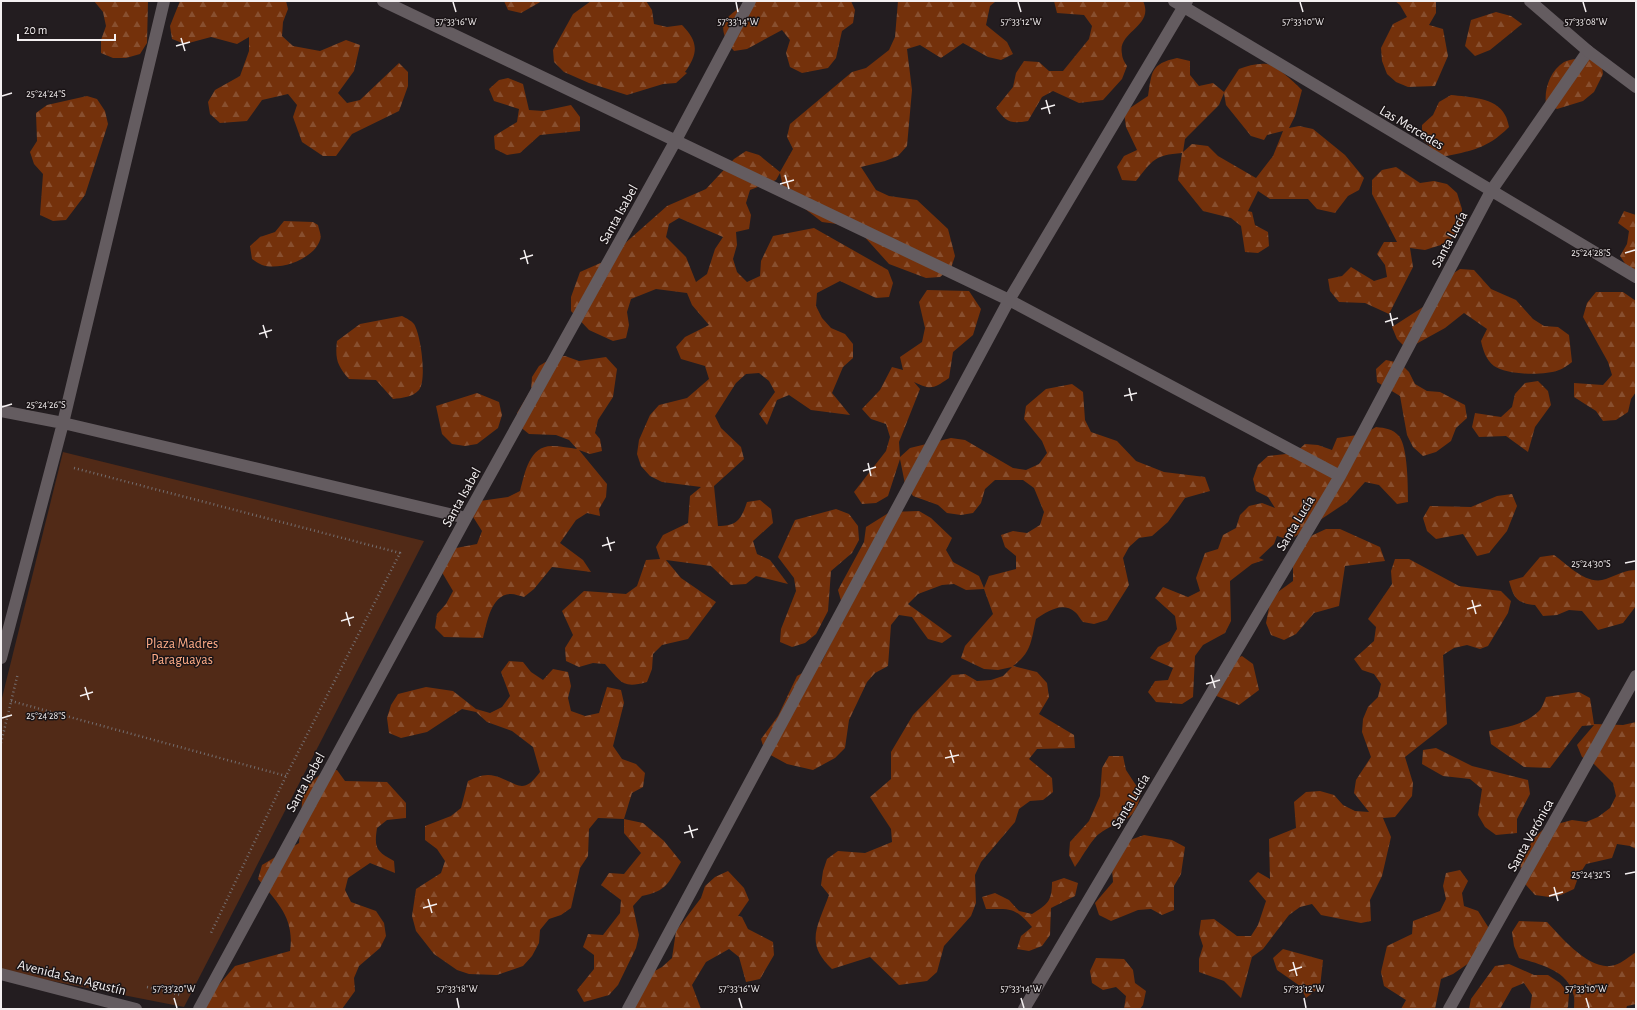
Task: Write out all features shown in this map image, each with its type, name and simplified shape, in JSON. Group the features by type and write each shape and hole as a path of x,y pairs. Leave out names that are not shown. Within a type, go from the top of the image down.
{"street":[{"path":"1,658 63,423 164,1"},
{"path":"383,1 1009,300 1340,476"},
{"name":"Santa Isabel","path":"199,1009 466,518 676,140 750,1"},
{"path":"1530,1 1588,51 1636,87"},
{"path":"628,1009 1009,300 1182,3"},
{"name":"Las Mercedes","path":"1182,3 1491,192 1636,277"},
{"name":"Santa Lucía","path":"1024,1009 1340,476 1491,192 1588,51"},
{"path":"1,411 63,423 466,518"},
{"name":"Santa Verónica","path":"1449,1009 1636,676"},
{"name":"Avenida San Agustín","path":"1,974 136,1009"}],"path":[{"path":"68,466 400,553 286,776 209,939"},
{"path":"12,701 286,776"},
{"path":"144,987 182,995"}],"green space":[{"path":"94,1 148,1 147,43 140,54 126,58 113,58 101,53 101,40 106,26 103,12"},
{"path":"180,1 286,1 288,9 283,22 282,36 293,46 320,51 346,40 360,45 354,71 338,93 347,103 360,100 399,63 408,72 408,86 399,111 352,134 336,156 323,156 302,142 293,117 297,105 288,94 262,100 247,121 220,123 210,114 208,102 215,90 240,76 249,51 249,37 237,44 211,37 185,44 172,39 170,26"},
{"path":"504,1 542,1 521,13 508,10"},
{"path":"591,1 646,1 652,10 654,24 667,27 682,25 691,36 695,47 693,59 685,72 687,73 676,83 663,84 627,95 589,83 564,72 554,62 553,50 573,14"},
{"path":"750,1 851,1 855,10 853,23 842,31 836,58 828,68 802,73 790,67 786,53 790,40 782,30 747,49 734,51 727,42 723,27 725,22 729,16"},
{"path":"898,1 996,1 990,6 986,25 1007,42 1013,54 1001,60 988,57 963,43 941,58 920,45 907,49 912,90 907,146 898,156 861,167 876,190 889,196 917,200 948,229 955,256 951,268 940,277 926,278 889,264 862,234 837,224 822,222 791,198 783,187 780,173 776,180 750,190 746,203 751,215 749,229 736,232 737,245 733,259 737,272 747,282 760,276 761,261 773,236 814,228 888,270 893,283 889,297 876,298 840,281 817,293 816,306 822,318 831,328 845,334 853,344 853,358 843,367 832,393 850,415 811,410 789,395 777,400 767,425 759,414 775,392 769,381 759,373 746,374 736,383 715,416 721,428 741,447 744,459 714,486 718,526 730,525 737,521 743,513 747,502 760,500 771,509 773,523 753,541 757,554 770,560 788,584 756,576 746,584 731,585 711,566 666,560 681,578 716,602 688,639 662,645 653,654 652,669 647,682 632,685 627,684 619,679 605,664 593,663 579,667 566,661 565,648 573,635 562,611 584,591 626,594 637,586 646,560 660,559 656,547 663,535 688,523 690,496 701,487 662,482 650,476 641,466 637,454 639,440 650,415 659,405 687,398 709,379 705,366 681,359 676,347 685,337 709,325 692,305 687,293 656,289 631,299 627,312 629,325 626,338 613,341 589,330 571,311 571,297 580,272 605,261 667,206 706,189 734,159 746,151 759,155 780,172 793,149 787,137 790,124 852,72 866,68 889,50 895,37","holes":["679,218 723,237 715,249 707,274 696,282 686,257 666,237 669,224"]},
{"path":"1054,1 1143,1 1145,10 1144,17 1125,40 1122,46 1122,57 1127,66 1122,79 1103,100 1079,103 1053,91 1042,97 1028,121 1009,121 996,108 1013,87 1016,73 1024,61 1039,62 1049,71 1063,71 1089,39 1092,26 1084,15 1057,13"},
{"path":"1395,1 1436,1 1436,13 1429,25 1443,29 1448,56 1435,86 1408,87 1396,82 1387,74 1382,61 1381,48 1393,24 1407,17 1400,5"},
{"path":"1496,12 1511,16 1522,24 1490,50 1475,56 1465,46 1471,20"},
{"path":"1592,57 1602,67 1603,74 1594,92 1583,101 1557,109 1546,104 1547,86 1555,70 1564,62"},
{"path":"1177,58 1190,61 1190,75 1199,86 1213,83 1224,92 1239,69 1253,65 1267,64 1280,71 1302,90 1295,116 1289,128 1299,126 1313,129 1345,155 1364,178 1359,190 1348,196 1335,213 1317,209 1308,199 1270,199 1258,191 1248,211 1252,212 1255,225 1268,232 1269,246 1258,253 1245,252 1241,226 1231,218 1203,211 1178,180 1182,153 1165,155 1155,160 1146,168 1136,181 1122,180 1117,167 1124,156 1137,150 1126,127 1124,112 1148,96 1150,81 1154,70 1157,66 1168,60","holes":["1224,93 1226,105 1251,136 1264,140 1267,135 1283,131 1273,156 1256,178 1218,156 1208,146 1192,144 1183,152 1185,139 1219,105"]},
{"path":"508,78 523,84 529,110 543,111 571,105 580,117 580,131 540,135 520,153 507,155 495,149 494,136 517,122 519,109 494,101 489,89 499,80"},
{"path":"1451,95 1473,97 1488,101 1501,109 1507,119 1509,127 1486,145 1470,151 1441,157 1422,139 1422,125 1433,115 1439,102"},
{"path":"87,96 97,99 105,111 108,124 85,195 66,220 53,221 40,215 43,174 34,164 30,152 37,141 36,113 47,105"},
{"path":"1396,167 1420,183 1434,181 1447,184 1457,193 1462,209 1462,222 1456,235 1444,244 1425,250 1410,248 1413,267 1389,314 1365,303 1339,302 1330,291 1328,279 1342,276 1351,267 1374,281 1387,277 1385,265 1377,254 1384,242 1397,242 1372,194 1372,180 1382,170"},
{"path":"1624,211 1636,215 1636,280 1620,256 1627,244 1629,231 1618,223"},
{"path":"284,221 313,222 318,225 321,237 317,247 304,258 287,265 261,265 252,259 250,246 260,237 275,232"},
{"path":"1460,269 1474,270 1491,289 1516,300 1533,319 1544,326 1558,327 1569,335 1572,362 1566,367 1552,372 1535,374 1516,373 1500,369 1494,366 1485,355 1481,341 1487,329 1464,313 1445,328 1407,349 1397,339 1392,327 1437,298 1449,276"},
{"path":"927,290 969,291 981,309 973,335 953,352 949,378 932,387 914,382 920,389 899,442 900,457 910,448 951,438 965,440 1013,468 1026,470 1039,464 1047,453 1042,441 1024,419 1026,406 1046,389 1072,384 1083,392 1085,420 1091,432 1117,441 1136,461 1164,472 1205,477 1210,491 1185,498 1168,522 1152,536 1139,538 1129,547 1123,558 1129,585 1107,620 1094,624 1083,622 1075,612 1065,607 1045,613 1036,619 1030,646 1024,656 1013,666 1037,672 1047,683 1049,697 1039,714 1074,735 1075,748 1037,749 1029,759 1052,778 1053,792 1043,800 1030,801 1019,809 1015,822 981,862 975,875 976,903 971,916 944,946 937,972 927,981 899,985 870,957 832,969 823,960 818,951 816,934 829,895 821,885 823,871 827,859 838,851 865,853 892,842 891,829 870,797 891,779 891,752 913,715 952,675 965,674 977,681 991,680 1003,676 1012,667 998,670 984,669 961,658 965,646 993,614 984,589 966,590 954,584 942,585 918,594 908,604 952,636 942,643 928,639 912,617 899,615 891,625 888,666 875,673 867,682 849,720 845,748 835,758 813,770 787,764 765,752 761,739 778,716 797,676 821,663 845,615 838,590 864,542 866,527 890,512 919,511 931,518 952,538 946,550 953,562 979,576 984,588 989,576 1016,569 1016,556 1005,547 1001,535 1013,531 1027,533 1040,525 1044,512 1034,488 1023,480 995,480 985,489 981,503 973,513 961,515 947,513 938,505 913,496 905,484 900,459 888,496 876,503 862,504 854,492 886,451 890,437 886,424 871,419 862,409 880,390 892,367 903,370 900,357 922,342 925,328 919,302"},
{"path":"1596,292 1623,292 1636,301 1636,392 1631,399 1628,412 1616,420 1603,421 1596,411 1574,397 1574,383 1603,385 1612,375 1608,362 1583,317 1587,303"},
{"path":"402,316 413,323 417,330 421,347 423,377 417,392 407,397 393,399 376,380 349,379 339,366 336,353 337,341 360,324"},
{"path":"565,356 579,361 606,357 617,369 613,397 598,420 595,433 600,439 602,451 590,454 579,450 607,484 606,497 599,509 600,516 587,513 576,520 560,543 583,560 591,572 552,567 534,589 524,597 511,594 504,595 494,604 488,617 483,638 444,637 435,628 437,614 446,604 453,591 440,569 438,556 451,549 477,544 482,531 468,509 480,501 508,497 520,491 529,462 538,450 544,447 552,446 577,449 569,440 556,435 529,434 519,426 517,413 531,390 532,377 539,366 552,358"},
{"path":"1386,360 1400,363 1409,372 1415,384 1427,391 1440,392 1465,405 1467,418 1456,428 1451,441 1436,452 1423,456 1413,447 1407,435 1400,396 1377,382 1376,369"},
{"path":"1538,381 1548,391 1551,405 1535,427 1528,452 1506,436 1479,437 1472,427 1475,413 1501,417 1512,407 1515,394 1525,383"},
{"path":"477,393 499,402 502,415 498,428 477,444 465,446 452,444 442,434 436,406"},
{"path":"1376,427 1391,430 1399,436 1402,441 1407,468 1408,502 1397,504 1379,485 1365,482 1347,502 1290,540 1277,536 1274,544 1259,558 1264,560 1252,564 1230,581 1231,621 1225,633 1203,645 1195,656 1193,697 1182,704 1156,702 1148,692 1155,681 1168,680 1173,668 1150,658 1158,647 1170,641 1177,629 1175,616 1155,598 1163,587 1188,597 1200,591 1196,578 1205,553 1218,549 1223,535 1236,528 1240,515 1249,506 1262,503 1275,508 1268,497 1256,491 1253,479 1258,465 1268,456 1295,453 1305,444 1318,445 1332,450 1337,438 1364,434"},
{"name":"Plaza Madres Paraguayas","path":"63,452 424,541 184,1007 1,971 1,702"},
{"path":"1512,494 1517,506 1507,531 1489,553 1477,556 1463,534 1436,539 1427,531 1423,518 1430,506 1471,507 1497,496"},
{"path":"836,509 849,514 858,526 859,540 852,553 831,571 828,611 816,634 805,643 792,647 780,642 781,629 796,591 794,578 778,557 795,520"},
{"path":"1326,529 1340,529 1380,547 1385,561 1345,566 1339,606 1314,613 1296,634 1284,640 1271,635 1266,623 1271,597 1293,581 1293,554 1313,535"},
{"path":"1554,555 1578,573 1592,580 1606,579 1625,572 1636,570 1636,606 1623,623 1598,630 1582,611 1569,610 1557,615 1543,616 1535,605 1524,603 1517,599 1509,581 1523,577 1540,557"},
{"path":"1395,559 1409,559 1459,586 1501,591 1511,601 1508,613 1488,646 1480,649 1467,645 1454,648 1443,655 1447,724 1405,757 1413,783 1412,796 1395,817 1383,818 1391,837 1382,876 1370,900 1371,921 1361,923 1321,915 1312,904 1300,907 1289,915 1263,949 1252,957 1241,998 1224,981 1199,972 1199,959 1203,946 1199,934 1201,920 1214,919 1237,936 1251,936 1258,925 1266,901 1249,881 1258,872 1270,879 1269,839 1296,828 1294,802 1306,792 1320,791 1334,795 1343,805 1355,811 1369,812 1354,793 1356,780 1371,757 1362,732 1363,719 1368,707 1378,697 1381,684 1374,674 1362,670 1354,659 1374,641 1376,627 1368,619 1392,584 1391,571"},
{"path":"1242,656 1253,664 1259,690 1239,705 1214,695 1210,683 1229,662"},
{"path":"509,661 523,662 531,672 543,680 553,669 568,672 571,686 568,698 571,711 585,716 599,713 607,687 621,690 624,703 613,746 622,759 636,764 645,773 643,787 632,793 624,819 598,818 589,829 588,856 580,868 571,908 561,915 549,919 540,930 539,943 532,956 523,966 497,975 469,974 457,970 434,954 416,931 412,916 416,889 441,873 445,861 437,849 425,840 425,826 451,816 461,808 468,781 475,778 484,775 491,775 519,786 524,786 534,780 540,772 533,747 512,731 487,722 476,712 462,709 427,732 401,738 389,733 387,718 391,705 398,694 426,687 453,691 476,709 490,713 502,707 510,696 501,672"},
{"path":"1579,692 1590,698 1594,724 1623,725 1636,722 1636,849 1630,846 1617,844 1612,858 1586,864 1579,875 1574,889 1561,895 1549,897 1535,895 1526,885 1521,873 1520,859 1536,836 1546,827 1572,820 1586,822 1598,817 1610,808 1616,796 1613,783 1593,763 1582,757 1577,745 1594,725 1582,726 1550,768 1524,767 1491,744 1489,731 1516,724 1528,719 1540,710 1546,697"},
{"path":"1436,748 1472,766 1528,780 1530,794 1517,819 1517,833 1496,835 1485,827 1478,815 1482,789 1470,779 1443,776 1422,764 1423,750"},
{"path":"1109,756 1123,756 1126,770 1141,793 1138,804 1130,816 1125,820 1107,829 1096,837 1075,867 1069,855 1070,842 1089,821 1100,796 1102,768"},
{"path":"337,770 345,781 387,782 406,803 406,818 387,820 377,828 376,845 383,854 394,861 395,873 370,863 348,878 345,890 351,902 376,911 384,923 386,936 380,948 359,966 354,978 355,991 342,1009 198,1009 235,966 290,951 290,929 283,911 258,879 262,865 299,843 303,789 323,772"},
{"path":"624,819 643,823 664,841 681,862 670,881 662,889 642,896 633,906 639,935 636,948 618,985 609,995 584,1002 577,990 594,969 594,955 583,947 588,934 603,935 620,913 621,900 601,885 609,873 624,874 641,853 624,833"},
{"path":"1144,835 1172,840 1185,847 1181,874 1174,886 1174,910 1162,915 1151,909 1138,910 1111,921 1099,915 1095,903 1113,882 1111,855 1119,844"},
{"path":"1460,870 1468,881 1462,893 1464,906 1478,911 1492,933 1488,950 1453,974 1441,979 1435,1009 1401,1009 1406,1000 1384,986 1381,972 1387,946 1412,934 1413,921 1440,911 1446,899 1443,886 1446,873"},
{"path":"728,871 744,888 749,900 738,916 742,917 748,929 773,942 774,955 760,979 746,982 739,957 729,949 706,962 692,985 701,1009 624,1009 638,980 662,967 672,958 676,931 701,898 705,886 715,877"},
{"path":"1064,878 1078,883 1075,896 1051,908 1050,935 1042,946 1029,951 1017,949 1021,936 1032,927 1026,920 1012,910 986,909 982,897 995,893 1009,900 1019,911 1032,914 1042,907 1050,898 1052,882"},
{"path":"1519,921 1547,922 1577,952 1596,964 1606,966 1615,965 1636,952 1636,1004 1627,1006 1626,1009 1574,1009 1574,995 1570,985 1559,973 1519,958 1514,946 1512,932"},
{"path":"1283,949 1323,960 1320,987 1306,998 1300,986 1277,970 1273,958"},
{"path":"1096,958 1124,959 1133,970 1135,983 1146,991 1143,1005 1140,1009 1124,1009 1126,996 1116,987 1103,990 1092,983 1090,971"},
{"path":"1509,964 1534,975 1548,975 1560,983 1569,994 1568,1007 1566,1009 1530,1009 1532,995 1524,983 1512,988 1500,1009 1469,1009 1471,999 1495,966"}]}
